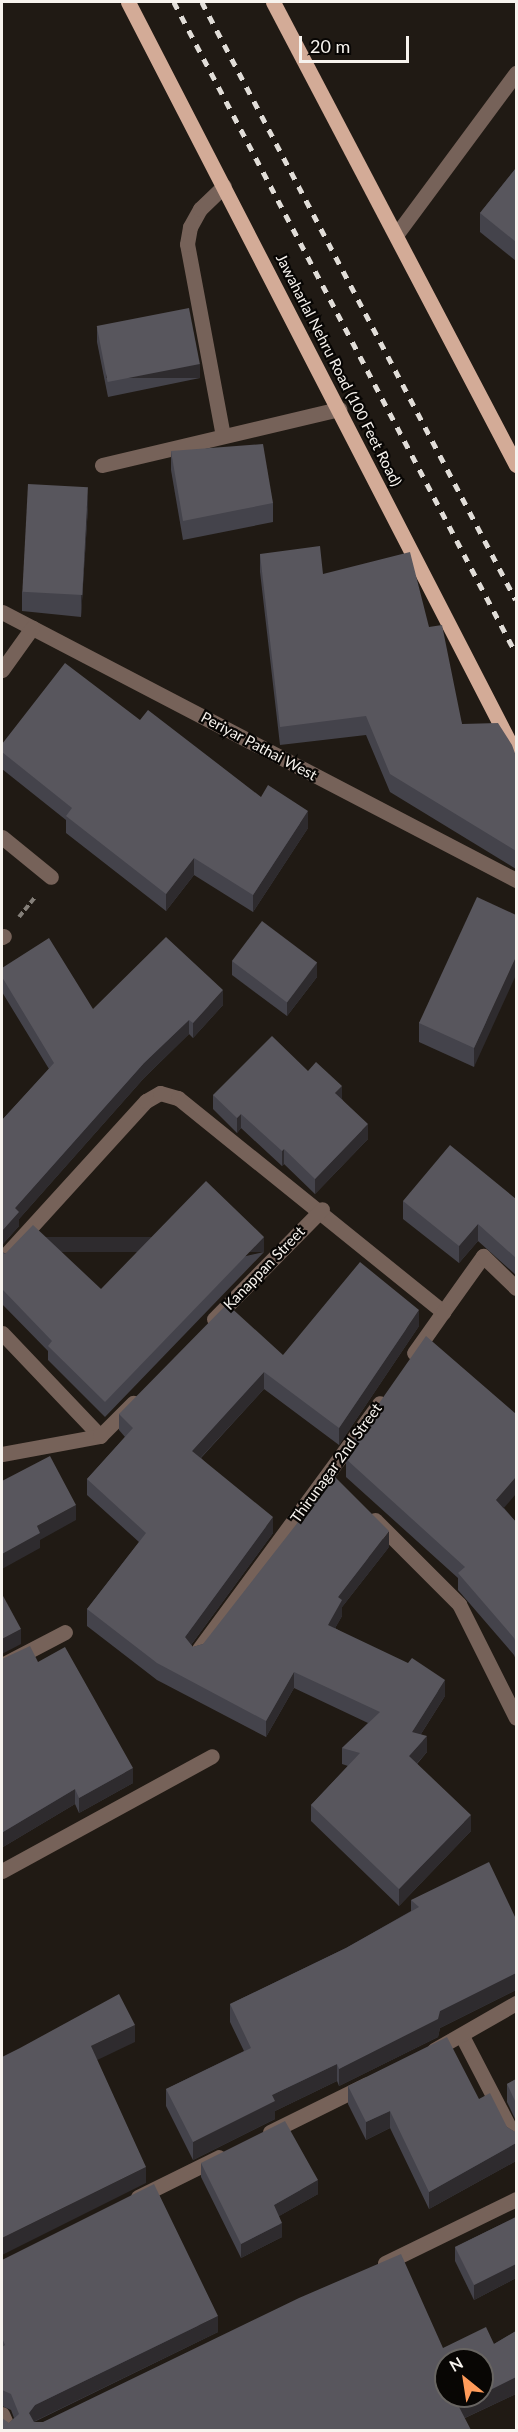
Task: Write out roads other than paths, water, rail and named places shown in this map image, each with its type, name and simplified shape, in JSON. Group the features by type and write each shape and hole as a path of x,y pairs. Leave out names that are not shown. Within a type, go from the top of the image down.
{"main road":[{"name":"Jawaharlal Nehru Road (100 Feet Road)","path":"128,2 516,755"},
{"path":"273,2 516,465"}],"street":[{"path":"396,235 516,73"},
{"path":"223,436 187,244 190,227 200,209 224,186"},
{"path":"102,465 339,409"},
{"name":"Periyar Pathai West","path":"2,612 516,880"},
{"path":"2,669 32,628"},
{"path":"2,837 51,877"},
{"path":"2,1259 146,1101 160,1093 178,1098 322,1209 443,1312"},
{"name":"Kanappan Street","path":"206,1327 322,1209"},
{"path":"403,1369 483,1256 516,1288"},
{"path":"2,1333 100,1436"},
{"name":"Thirunagar 2nd Street","path":"195,1654 334,1478 390,1388"},
{"path":"2,1454 100,1436 141,1394"},
{"path":"362,1507 459,1604 516,1718"},
{"path":"2,1665 65,1632"},
{"path":"2,1871 212,1756"},
{"path":"419,2057 462,2036 516,2004"},
{"path":"462,2036 516,2140"},
{"path":"259,2138 376,2079"},
{"path":"119,2207 237,2148"},
{"path":"368,2271 516,2199"},
{"path":"2,2414 9,2430"}],"railway":[{"path":"174,2 516,653"},
{"path":"202,2 516,600"}]}
